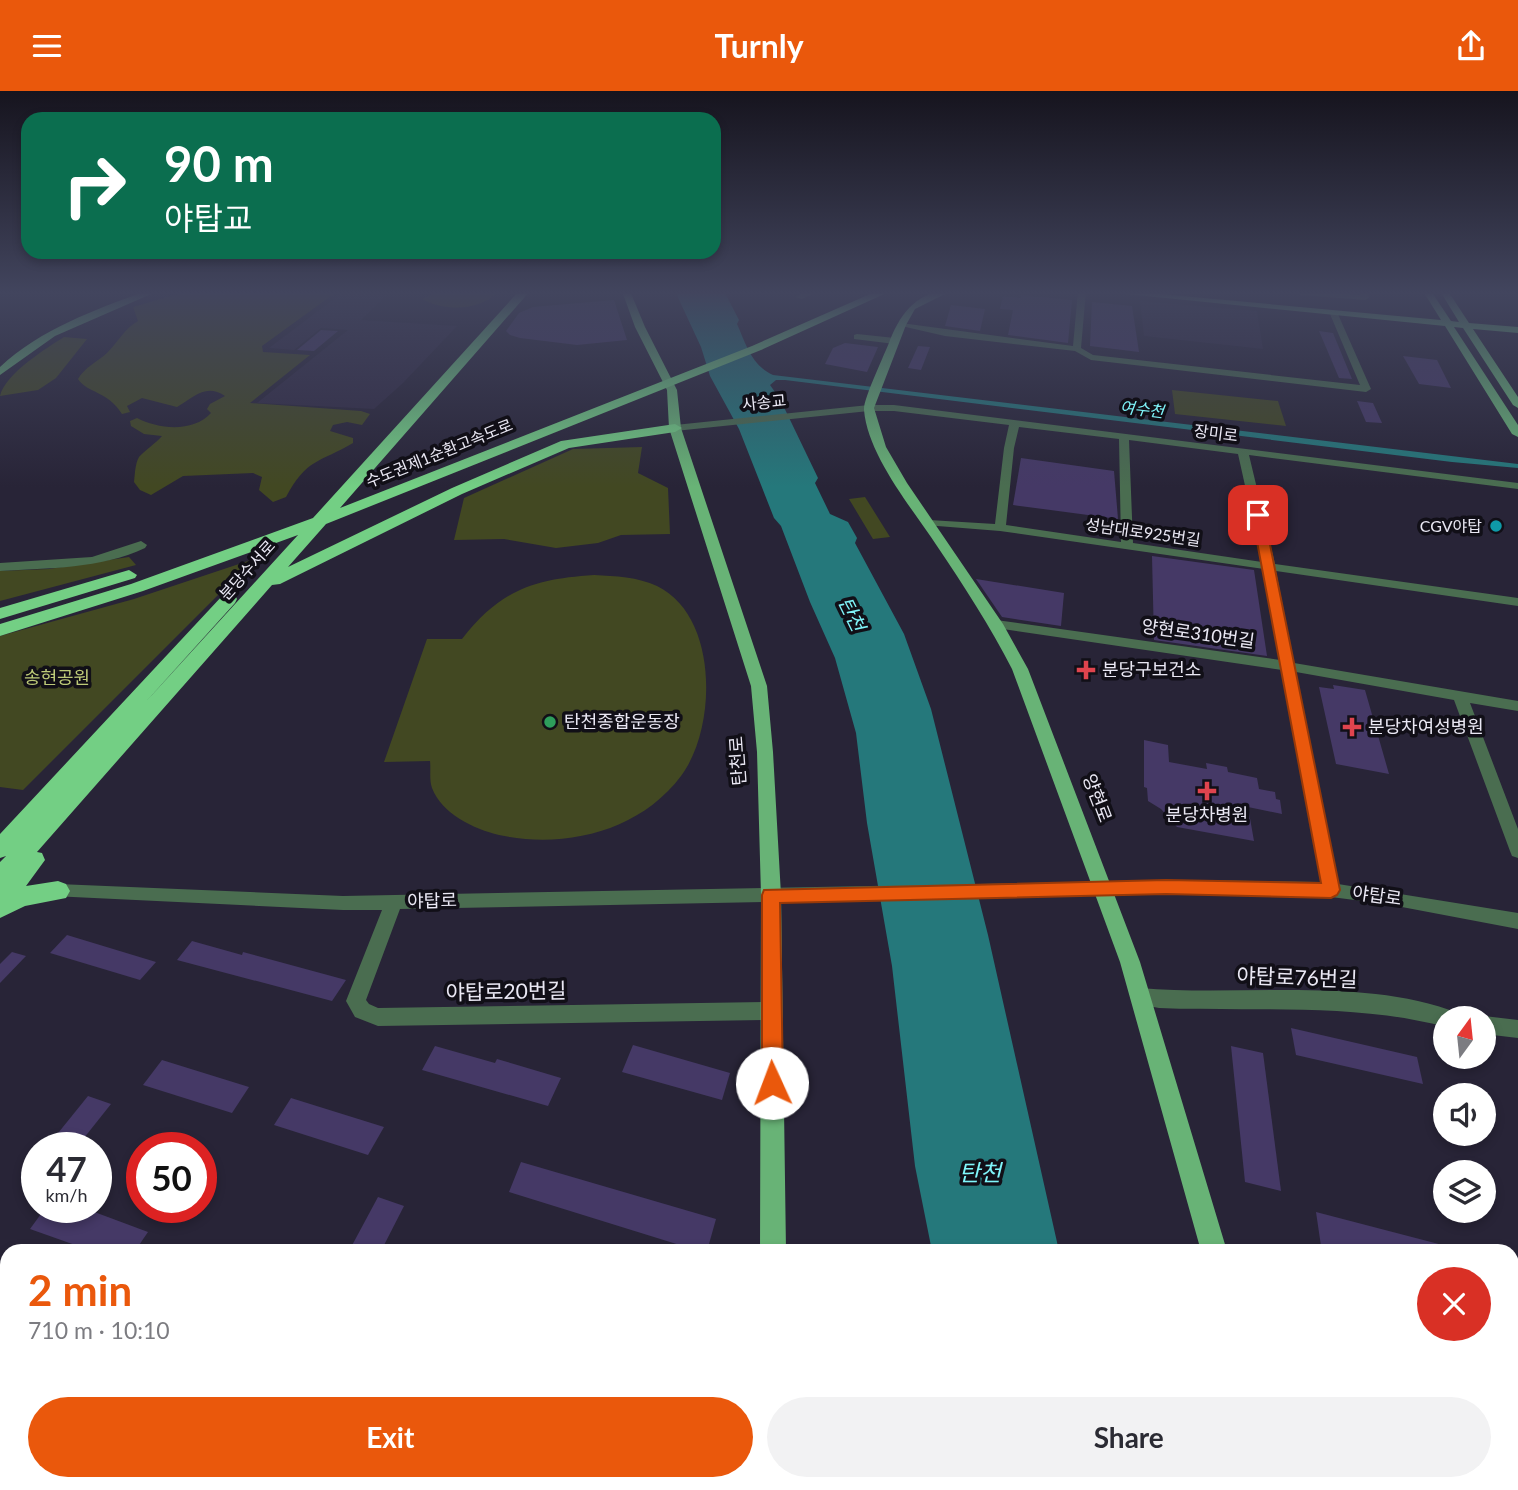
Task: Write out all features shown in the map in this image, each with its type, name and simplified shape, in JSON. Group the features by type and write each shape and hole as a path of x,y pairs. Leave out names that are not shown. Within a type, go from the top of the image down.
{"highway":[{"name":"분당수서로","path":"0,849 454,356"},
{"name":"분당수서로","path":"0,878 468,356"},
{"name":"수도권제1순환고속도로","path":"0,614 178,560 280,524 717,356"},
{"name":"수도권제1순환고속도로","path":"0,630 66,611 261,545 350,511 652,382"},
{"path":"247,600 278,576 457,491 566,444 675,428"},
{"path":"0,901 157,703"},
{"path":"38,854 37,876 58,891"},
{"path":"0,908 21,897 58,891"}],"main road":[{"path":"0,372 20,356"},
{"name":"탄천로","path":"655,356 672,390 675,428 759,686 765,752 771,895 773,1244"},
{"path":"871,401 889,356"},
{"path":"1468,356 1518,434"},
{"path":"1486,356 1518,405"},
{"name":"양현로","path":"871,401 880,447 901,483 996,624 1020,669 1038,713 1118,924 1212,1244"}],"street":[{"path":"1090,356 1366,389 1352,356"},
{"name":"사송교","path":"675,428 838,411 871,401"},
{"name":"장미로","path":"871,401 894,408 1518,486"},
{"path":"1000,528 1009,448 1015,423"},
{"path":"1124,437 1127,546"},
{"path":"1243,452 1269,565 1331,890"},
{"name":"성남대로925번길","path":"929,523 1000,528 1518,602"},
{"path":"0,567 52,565 128,553 141,545"},
{"name":"양현로310번길","path":"996,624 1287,666 1518,706"},
{"path":"1460,696 1518,851"},
{"name":"야탑로","path":"58,891 394,902 1103,888 1331,890 1438,905 1518,921"},
{"name":"야탑로20번길","path":"394,902 356,1001 362,1011 378,1017 770,1011"},
{"name":"야탑로76번길","path":"1140,997 1173,1001 1291,999 1363,1003 1433,1014"},
{"path":"1496,1026 1518,1029"}],"shaded area":[{"path":"315,356 428,356 374,409 257,403"}],"green space":[{"path":"35,356 73,356 56,378 38,390 0,396 9,379"},
{"path":"103,356 308,356 250,403 361,411 370,414 362,425 347,422 333,425 330,431 353,438 353,443 307,468 286,497 273,502 259,490 262,477 253,473 183,476 151,495 140,490 134,482 135,469 141,454 162,436 144,434 131,426 130,421 137,418 165,427 195,424 211,413 207,409 210,404 225,396 206,391 177,407 142,398 127,406 130,412 122,414 110,401 78,379"},
{"path":"1172,390 1278,401 1286,426 1175,414"},
{"path":"642,447 638,473 668,488 670,534 621,535 598,543 556,548 504,539 454,540 464,498 573,449"},
{"path":"865,497 890,537 873,539 849,499"},
{"path":"129,557 136,565 0,601 0,571 49,569"},
{"name":"송현공원","path":"254,559 23,790 0,787 0,636 134,599"},
{"name":"탄천종합운동장","path":"594,575 634,579 657,586 677,601 692,622 701,647 706,674 706,703 701,730 693,755 681,776 664,795 644,811 599,832 549,840 524,839 479,829 451,813 432,788 430,761 384,762 427,639 462,639 490,609 520,590 553,580"}],"water":[{"name":"탄천","path":"704,356 752,356 759,366 773,375 1518,464 1518,468 1452,462 785,380 776,380 770,385 780,399 818,478 815,483 830,514 848,522 857,538 855,543 904,634 931,709 988,935 1057,1244 931,1244 915,1166 892,966 867,823 856,733 835,658 781,526 774,518 739,429 710,376"}],"building":[{"path":"829,356 874,356 867,372 825,364"},
{"path":"913,356 926,356 921,370 908,368"},
{"path":"1330,356 1343,356 1352,379 1339,378"},
{"path":"1403,356 1437,360 1451,388 1419,384"},
{"path":"1357,401 1373,403 1382,423 1366,422"},
{"path":"1021,458 1114,471 1118,519 1013,505"},
{"path":"1152,556 1254,570 1267,656 1154,640"},
{"path":"976,579 1064,593 1061,626 1002,617"},
{"name":"분당차여성병원","path":"1333,685 1365,690 1389,774 1336,764 1319,687 1334,689"},
{"name":"분당차병원","path":"1144,740 1168,745 1169,762 1207,769 1206,763 1227,767 1228,772 1257,778 1259,789 1275,792 1276,799 1280,800 1282,814 1248,807 1254,841 1177,827 1161,809 1148,801 1147,788 1144,787"},
{"path":"67,935 156,962 140,980 50,953"},
{"path":"192,941 346,980 332,1001 177,960"},
{"path":"12,952 26,956 0,983 0,964"},
{"path":"1291,1028 1417,1057 1423,1084 1296,1055"},
{"path":"633,1045 730,1073 722,1100 622,1072"},
{"path":"435,1046 495,1063 497,1059 561,1078 548,1106 422,1070"},
{"path":"1231,1046 1263,1053 1281,1191 1245,1182"},
{"path":"162,1060 249,1087 232,1113 143,1085"},
{"path":"88,1096 111,1104 89,1132 59,1132"},
{"path":"291,1098 384,1127 368,1155 274,1125"},
{"path":"521,1162 716,1219 709,1244 676,1244 509,1192"},
{"path":"378,1197 404,1206 385,1244 353,1244"},
{"path":"1316,1212 1439,1244 1321,1244"},
{"path":"112,1219 148,1232 140,1244 72,1244 30,1229 34,1223 112,1223"}],"place":[{"name":"CGV야탑","path":"1496,526"},
{"name":"분당구보건소","path":"1086,670"},
{"name":"탄천종합운동장","path":"550,722"},
{"name":"분당차여성병원","path":"1352,727"},
{"name":"분당차병원","path":"1207,791"}],"route":[{"path":"772,1083 771,895 1166,887 1331,890 1258,515"}],"water label":[{"name":"여수천","path":"1142,409"}]}
